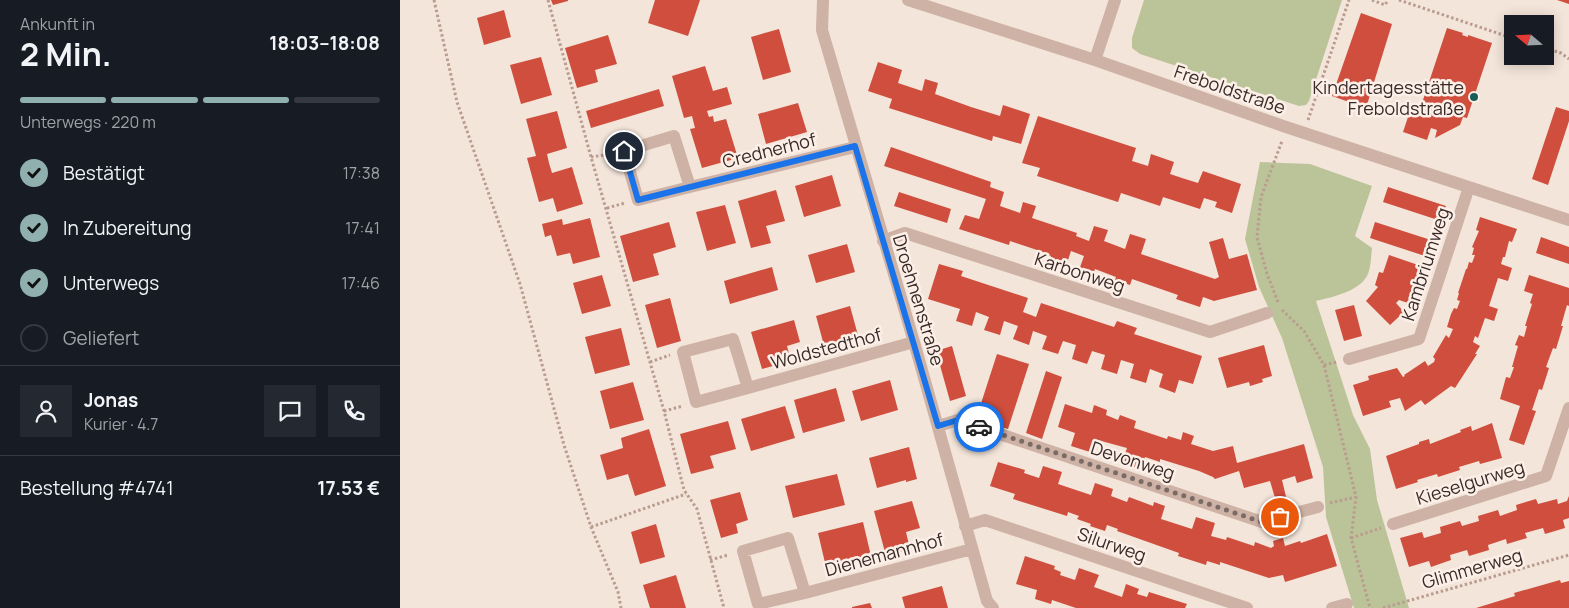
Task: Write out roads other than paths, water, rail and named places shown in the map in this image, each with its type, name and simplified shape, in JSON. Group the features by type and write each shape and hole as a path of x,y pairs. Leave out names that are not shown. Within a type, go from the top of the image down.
{"street":[{"name":"Droehnenstraße","path":"823,0 822,30 914,342 987,601 993,608"},
{"name":"Freboldstraße","path":"908,0 1095,60 1286,127 1569,220"},
{"path":"1095,60 1115,0"},
{"name":"Crednerhof","path":"690,187 674,136 624,151 638,200 855,146"},
{"name":"Kambriumweg","path":"1349,359 1419,339 1469,187"},
{"name":"Karbonweg","path":"883,241 905,233 1210,332 1267,314"},
{"name":"Woldstedthof","path":"748,388 733,339 683,352 696,402 748,388 914,342"},
{"name":"Kieselgurweg","path":"1393,524 1546,476 1569,408"},
{"name":"Devonweg","path":"938,426 958,420 1262,522 1318,507"},
{"name":"Silurweg","path":"965,526 985,520 1247,608"},
{"name":"Dienemannhof","path":"805,593 788,538 743,551 758,604 805,593 972,549"},
{"path":"1332,608 1348,604"}],"place":[{"name":"Kindertagesstätte Freboldstraße","path":"1474,97"}]}
